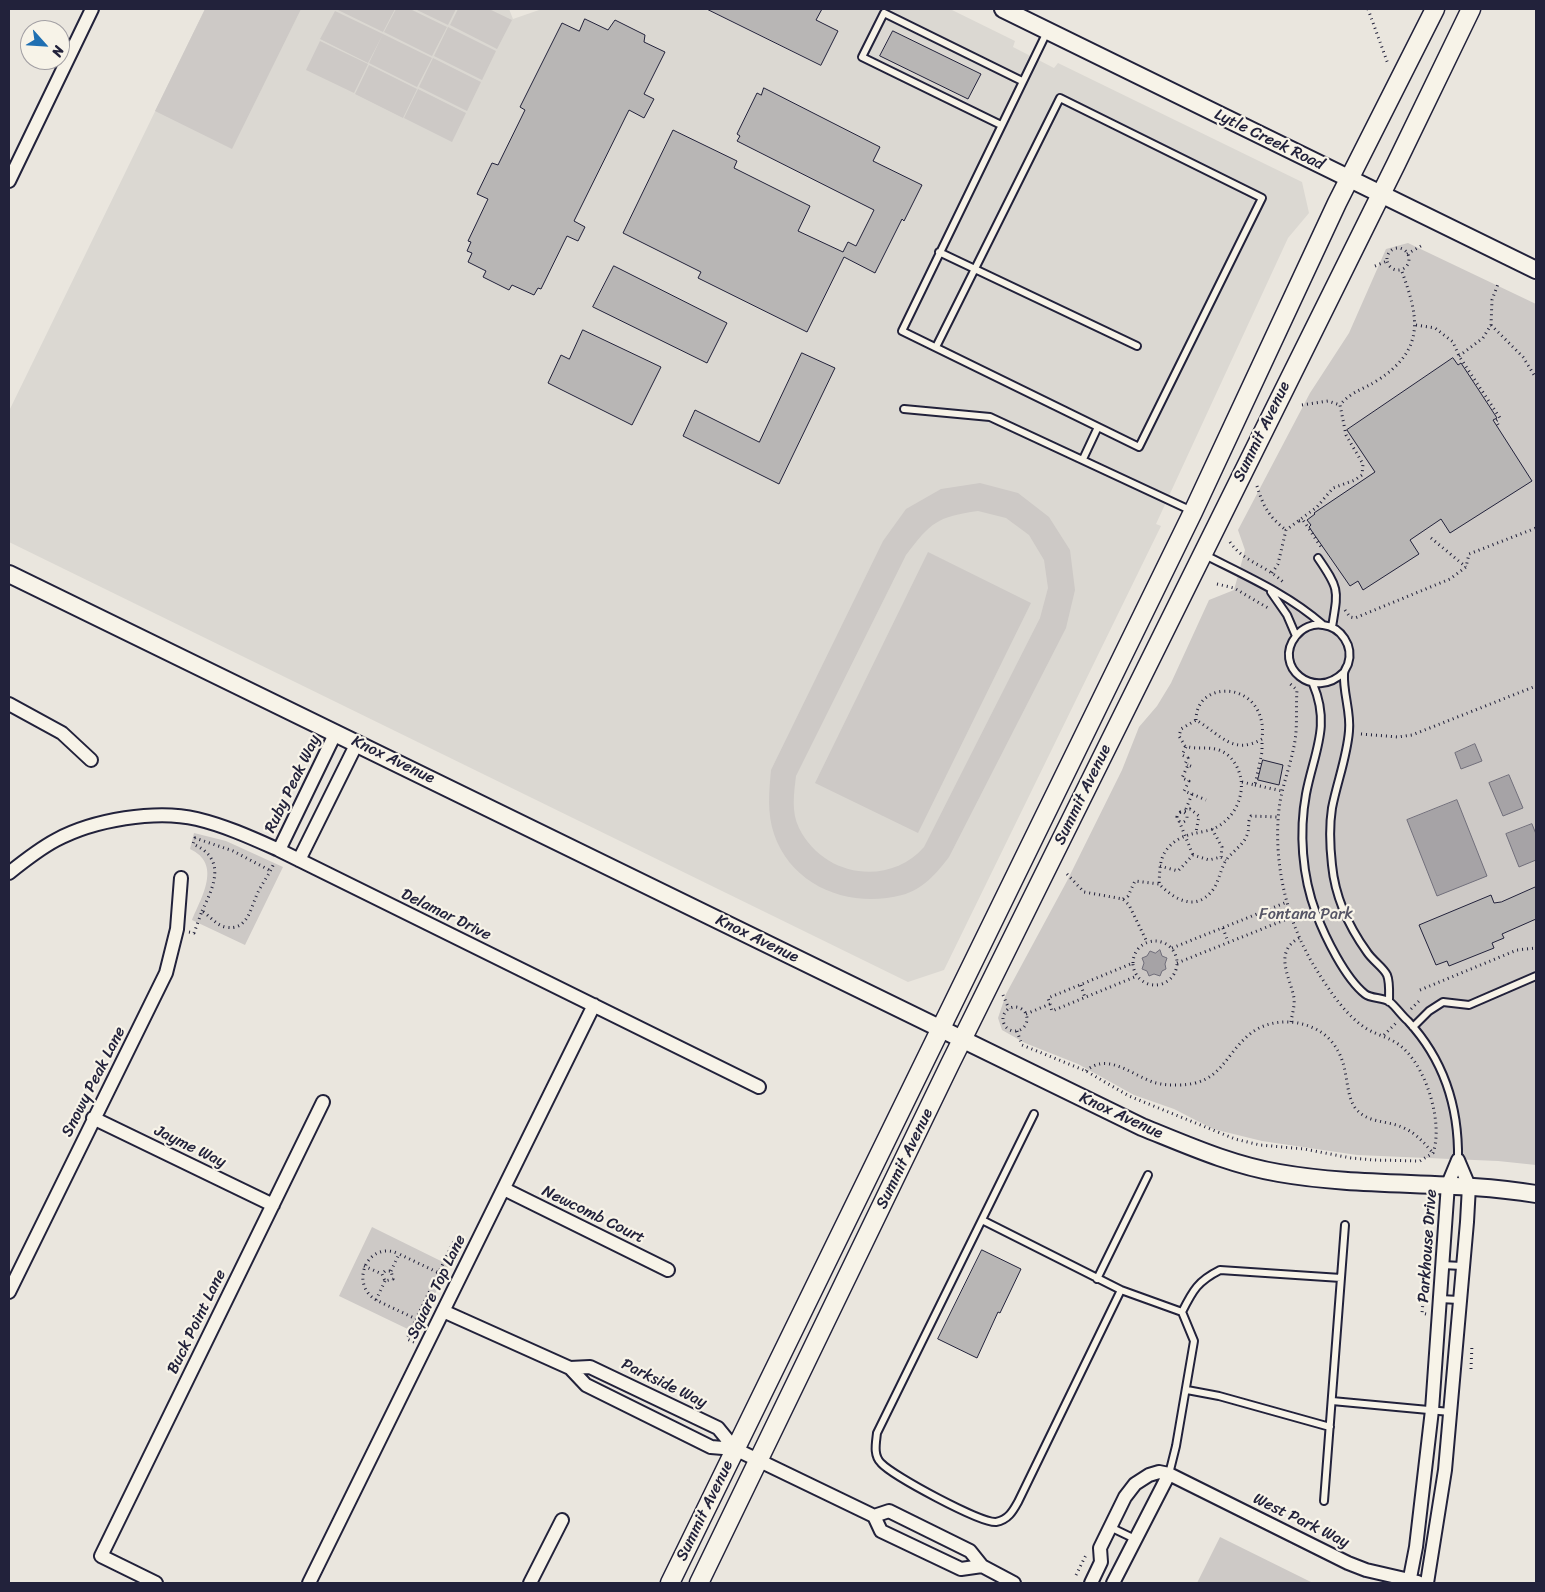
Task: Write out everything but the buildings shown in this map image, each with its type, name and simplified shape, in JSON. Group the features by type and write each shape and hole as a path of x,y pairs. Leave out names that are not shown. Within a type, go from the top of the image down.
{"main road":[{"name":"Summit Avenue","path":"670,1583 1193,512 1350,179 1435,9"},
{"name":"Summit Avenue","path":"699,1583 963,1039 1471,9"}],"street":[{"path":"9,181 92,9"},
{"name":"Lytle Creek Road","path":"1003,9 1536,270"},
{"name":"Knox Avenue","path":"9,574 1142,1126 1225,1160 1277,1173 1333,1181 1448,1184 1536,1194"},
{"path":"9,704 62,733 91,760"},
{"name":"Ruby Peak Way","path":"279,850 336,732"},
{"path":"299,860 357,743"},
{"name":"Delamar Drive","path":"9,873 56,839 107,821 162,816 195,818 227,827 279,850 759,1087"},
{"name":"Snowy Peak Lane","path":"9,1292 166,973 177,929 181,878"},
{"name":"Square Top Lane","path":"309,1583 594,1005"},
{"name":"Buck Point Lane","path":"156,1583 100,1556 323,1102"},
{"name":"Jayme Way","path":"93,1118 273,1205"},
{"path":"1426,1583 1445,1470 1469,1186 1458,1160"},
{"name":"Parkhouse Drive","path":"1409,1582 1432,1410 1448,1184 1458,1160"},
{"name":"Newcomb Court","path":"504,1190 668,1270"},
{"path":"9,1260 21,1266"},
{"name":"Parkside Way","path":"443,1311 570,1368 586,1384 711,1447 735,1449 874,1516 881,1531 961,1570 982,1566"},
{"name":"Parkside Way","path":"570,1368 590,1367 718,1428 735,1449"},
{"path":"627,1406 635,1388"},
{"path":"1091,1583 1101,1562 1100,1548 1125,1497 1135,1484 1149,1475 1159,1472 1169,1474 1113,1583"},
{"name":"West Park Way","path":"1169,1474 1348,1563 1409,1582 1426,1583"},
{"name":"Parkside Way","path":"874,1516 889,1511 970,1551 982,1566 1014,1583"},
{"path":"530,1583 562,1520"}],"lane":[{"path":"1001,126 862,57 884,13 1022,81"},
{"path":"936,348 1060,98 1262,198 1139,447 936,348 902,330 1047,31"},
{"path":"940,252 1137,346"},
{"path":"904,409 990,417 1193,512"},
{"path":"1083,459 1098,427"},
{"path":"1202,554 1307,611 1322,624 1332,627 1342,634 1347,642 1350,653 1344,672 1350,730 1332,810 1330,829 1332,866 1346,915 1359,941 1387,975 1389,1002"},
{"path":"1318,558 1336,583 1338,593 1332,627"},
{"path":"1270,590 1287,614 1296,636"},
{"path":"1322,624 1303,629 1296,636 1290,655 1291,665 1304,680 1313,684 1330,683 1344,672"},
{"path":"1313,684 1320,700 1322,722 1320,746 1307,792 1302,834 1307,881 1312,900 1326,937 1346,971 1365,994 1389,1002 1413,1027 1440,1067 1453,1100 1459,1138 1458,1160"},
{"path":"1413,1027 1429,1011 1443,1002 1469,1005 1536,976"},
{"path":"1034,1114 877,1433 875,1451 880,1462 910,1484 988,1521 1003,1520 1012,1514 1121,1290"},
{"path":"1097,1279 1148,1174"},
{"path":"982,1220 1097,1279 1121,1290 1182,1312 1194,1341 1187,1390 1169,1474"},
{"path":"1324,1501 1346,1224"},
{"path":"1442,1265 1462,1266"},
{"path":"1182,1312 1191,1294 1203,1279 1220,1270 1341,1278"},
{"path":"1440,1299 1459,1300"},
{"path":"1187,1390 1219,1396 1330,1427"},
{"path":"1332,1402 1450,1412"},
{"path":"1110,1527 1135,1539"}],"path":[{"path":"1368,9 1388,64"},
{"path":"1407,254 1420,246"},
{"path":"1394,249 1401,249 1407,254 1408,262 1401,269 1391,267 1387,261 1388,254 1394,249"},
{"path":"1375,266 1387,261"},
{"path":"1340,405 1349,395 1376,382 1401,360 1416,325 1415,309 1401,269"},
{"path":"1459,356 1483,338 1491,325 1492,300 1498,284"},
{"path":"1416,325 1435,328 1443,332 1453,342 1459,356 1500,418 1496,421 1500,428"},
{"path":"1491,325 1523,356 1536,378"},
{"path":"1302,405 1328,401 1340,405"},
{"path":"1272,573 1278,564 1286,530 1317,507 1333,488 1356,480 1362,475 1363,464 1346,435 1340,405"},
{"path":"1257,486 1268,516 1286,530"},
{"path":"1344,605 1346,612 1355,618 1450,579 1466,567 1469,554 1536,528"},
{"path":"1431,538 1466,567"},
{"path":"1217,584 1234,588 1255,598 1272,611"},
{"path":"1017,1030 1022,1045 1086,1070 1129,1096 1187,1118 1216,1132 1260,1145 1304,1149 1351,1158 1420,1161 1433,1153 1437,1142 1435,1113 1417,1066 1407,1052 1384,1034 1368,1029 1334,996 1299,938 1287,902 1280,864 1278,817 1296,732 1297,690 1285,678"},
{"path":"1361,734 1398,737 1412,735 1536,686"},
{"path":"1196,720 1196,712 1205,698 1213,693 1233,692 1251,700 1261,713 1264,725 1262,752 1255,785"},
{"path":"1196,720 1229,743 1242,747 1251,746 1262,739"},
{"path":"1186,746 1179,736 1181,729 1196,720"},
{"path":"1186,746 1182,755 1188,758 1185,764 1192,767"},
{"path":"1159,884 1162,856 1169,846 1185,835 1212,829 1234,811 1243,792 1239,769 1225,753 1212,748 1186,746"},
{"path":"1188,765 1182,778 1189,781 1184,791 1206,800"},
{"path":"1242,782 1282,791"},
{"path":"1186,809 1192,794"},
{"path":"1193,855 1177,817 1180,812 1186,809 1194,810 1199,816 1196,833"},
{"path":"1179,821 1184,821 1187,817 1185,813 1180,812"},
{"path":"1123,899 1128,896 1135,881 1159,884 1176,899 1185,902 1196,901 1213,890 1226,860 1247,836 1249,820 1252,816 1278,817"},
{"path":"1212,829 1222,846 1221,857"},
{"path":"177,929 194,933 215,881 215,870 208,853 193,844 195,838 233,851 271,870"},
{"path":"202,911 222,926 229,928 243,922 248,918 279,850"},
{"path":"1193,855 1209,860 1221,857 1226,860"},
{"path":"1160,866 1178,871 1193,855"},
{"path":"1067,874 1084,892 1123,899 1129,905 1147,942"},
{"path":"1172,948 1287,902"},
{"path":"1177,962 1292,917"},
{"path":"1223,928 1228,942"},
{"path":"1291,1022 1294,1000 1286,974 1285,954 1292,942 1299,938"},
{"path":"1159,941 1172,948 1177,962 1170,978 1160,984 1147,983 1137,976 1133,963 1137,950 1147,942 1159,941"},
{"path":"1420,990 1517,950 1536,948"},
{"path":"1133,963 1048,998 1052,1011 1137,976"},
{"path":"1081,985 1085,998"},
{"path":"1003,995 1009,1008"},
{"path":"1026,1014 1050,1004"},
{"path":"1009,1008 1018,1008 1026,1014 1025,1025 1017,1030 1008,1029 1003,1023 1004,1013 1009,1008"},
{"path":"1086,1070 1096,1064 1104,1063 1124,1068 1155,1082 1170,1085 1196,1082 1209,1077 1222,1068 1250,1034 1270,1024 1291,1022 1314,1028 1332,1041 1345,1064 1351,1099 1361,1113 1376,1122 1404,1128 1422,1140 1433,1153"},
{"path":"1424,1281 1429,1238"},
{"path":"439,1273 391,1250 381,1251 372,1256 364,1266 362,1273 364,1287 368,1294 376,1300 416,1319 439,1273 455,1239 474,1248"},
{"path":"376,1300 385,1282 393,1279 391,1272 399,1254"},
{"path":"364,1266 382,1274 385,1282"},
{"path":"382,1274 385,1271 391,1272"}],"shaded area":[{"path":"205,9 509,9 513,19 542,9 950,9 1015,41 1013,47 1054,68 1058,63 1302,182 1309,213 1288,238 1156,524 1161,526 944,970 908,982 9,542 9,411"},
{"path":"1475,744 1482,761 1461,769 1455,753"},
{"path":"1509,775 1523,808 1503,816 1489,783"},
{"path":"1457,800 1487,876 1437,896 1407,820"},
{"path":"1532,824 1536,834 1536,860 1519,867 1506,834"},
{"path":"1160,950 1162,956 1167,958 1166,969 1162,971 1160,976 1154,974 1149,976 1147,971 1142,969 1144,963 1142,958 1147,956 1150,951 1155,953"}],"green space":[{"path":"205,9 301,9 232,149 155,111"},
{"path":"336,9 395,9 383,32"},
{"path":"396,9 410,9 447,27 432,56 384,32"},
{"path":"415,9 456,9 448,25"},
{"path":"458,9 489,9 512,20 497,49 450,25"},
{"path":"335,11 383,34 368,63 320,39"},
{"path":"448,27 496,51 482,80 434,56"},
{"path":"383,34 432,58 417,87 369,63"},
{"path":"320,41 368,64 354,93 306,70"},
{"path":"433,58 481,82 467,111 419,87"},
{"path":"369,65 417,89 403,118 355,94"},
{"path":"418,89 466,113 452,142 404,118"},
{"name":"Fontana Park","path":"1408,243 1536,304 1536,1165 1498,1161 1357,1155 1262,1141 1213,1129 1174,1109 1134,1095 1078,1064 1025,1043 1002,1030 998,1018 1006,994 1067,881 1122,770 1139,727 1157,706 1171,683 1209,600 1234,590 1245,550 1238,530 1310,393 1349,333 1386,249"},
{"path":"980,483 1018,493 1049,517 1070,550 1075,590 1066,628 949,857 934,875 909,893 883,899 863,899 844,896 826,890 809,880 794,868 783,852 774,834 770,818 771,770 883,541 906,509 941,489","holes":["978,511 1006,518 1029,535 1044,560 1048,588 1040,618 924,847 910,860 893,868 857,871 840,866 824,857 810,845 796,822 794,809 796,776 906,555 922,535 936,523 953,516"]},
{"path":"928,552 1031,603 918,833 815,783"},
{"path":"194,833 226,841 283,867 245,945 192,920 207,881 205,863 200,855 190,849"},
{"path":"372,1227 449,1265 416,1333 339,1296"},
{"path":"1220,1537 1313,1583 1197,1583"}]}
